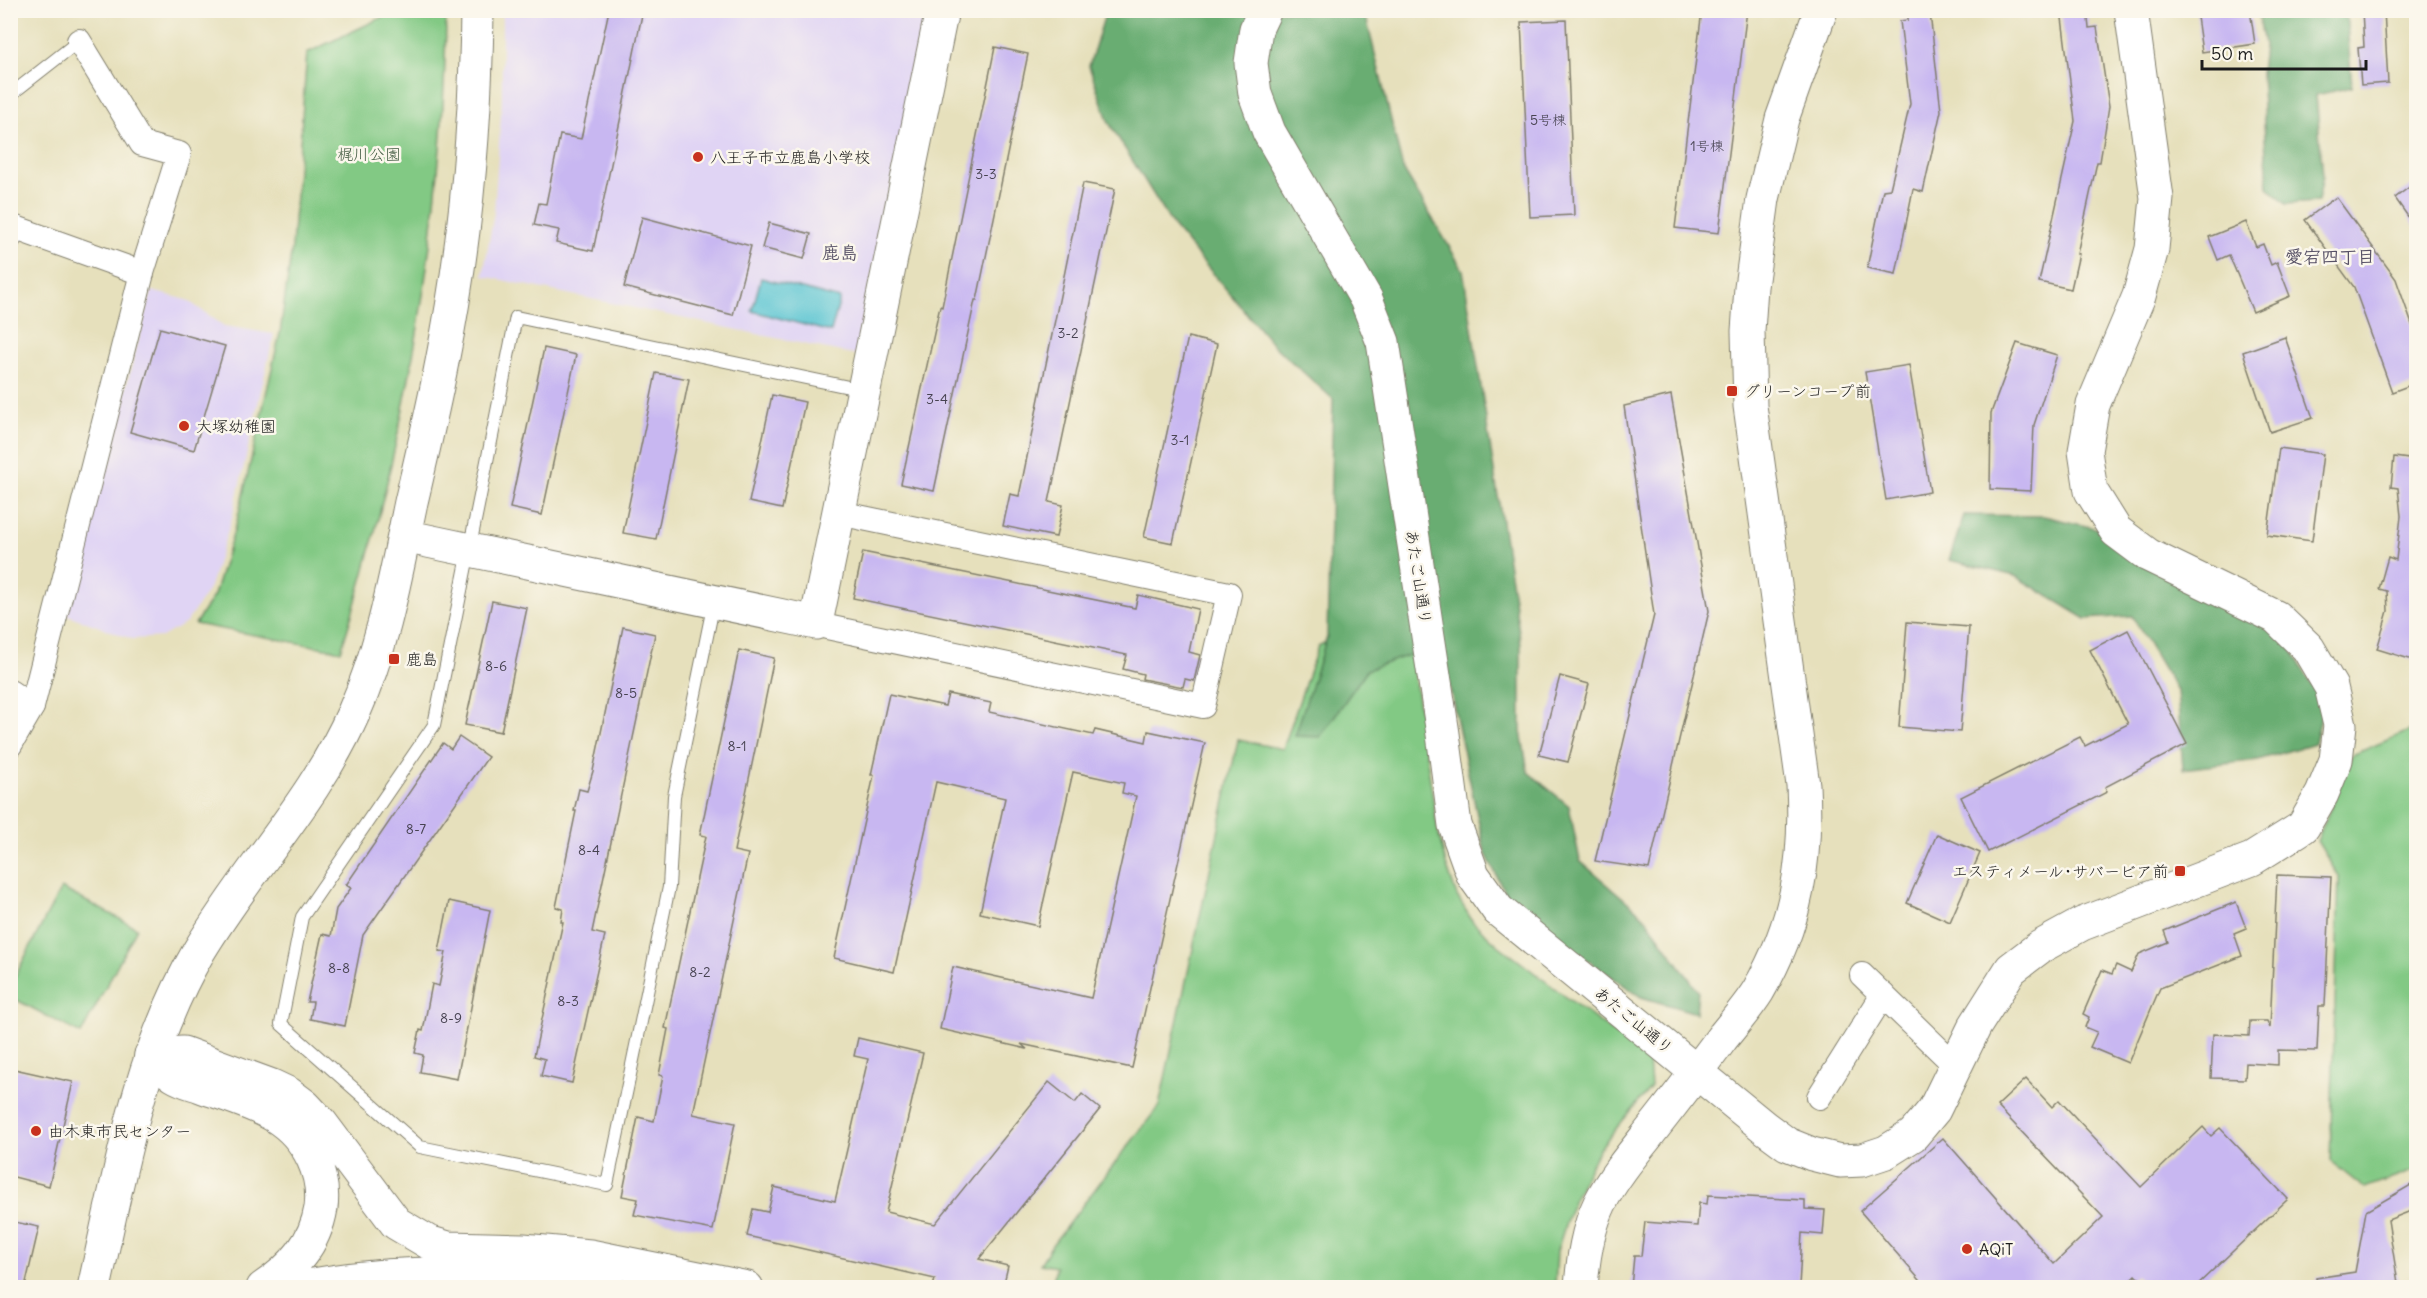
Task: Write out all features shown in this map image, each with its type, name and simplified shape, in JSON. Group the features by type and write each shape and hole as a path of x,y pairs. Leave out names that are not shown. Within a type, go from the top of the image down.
{"street":[{"path":"94,1287 130,1124 151,1055 165,1019 199,951 333,756 369,679 443,360 467,190 475,105 477,10"},
{"path":"816,623 942,10"},
{"name":"あたご山通り","path":"1265,10 1256,29 1251,63 1256,94 1266,122 1366,299 1383,342 1455,825 1473,875 1498,910 1787,1144 1812,1154 1840,1161 1862,1160 1886,1152 1913,1135 1934,1110 1979,1018 2011,969 2040,947 2082,924 2252,859 2303,826 2322,794 2336,760 2340,725 2331,687 2308,648 2276,617 2148,555 2116,531 2091,491 2085,451 2093,405 2139,296 2152,249 2157,198 2131,10"},
{"path":"1581,1287 1586,1250 1600,1203 1623,1166 1757,992 1794,912 1804,849 1803,785 1750,406 1748,331 1751,287 1763,199 1782,118 1821,10"},
{"path":"10,745 32,706 142,273 179,154 142,144 79,41"},
{"path":"11,225 142,273"},
{"path":"404,536 1203,706 1229,594 839,513"},
{"path":"10,692 32,706"},
{"path":"1863,975 1956,1066"},
{"path":"1819,1097 1883,995"},
{"path":"151,1055 183,1053 289,1094 305,1106 321,1123 396,1223 428,1242 460,1249 524,1250 590,1256 747,1287"},
{"path":"151,1055 175,1076 274,1114 290,1126 305,1143 316,1166 321,1185 318,1224 305,1249 292,1266 264,1287"},
{"path":"298,1287 372,1277 433,1275 518,1277 597,1285 691,1276"}],"lane":[{"path":"10,95 79,41"},
{"path":"714,601 674,796 669,887 607,1185 420,1147 281,1024 302,917 434,725 516,317 864,390"}],"shaded area":[{"name":"八王子市立鹿島小学校","path":"502,11 928,11 856,355 483,276 494,213 502,101"},
{"name":"大塚幼稚園","path":"152,291 187,300 224,326 274,334 232,518 209,589 186,623 162,637 132,639 65,614"}],"green space":[{"path":"1106,11 1370,11 1365,13 1403,169 1463,270 1521,645 1521,731 1528,772 1569,806 1580,861 1644,916 1698,991 1696,1013 1641,997 1552,935 1506,895 1485,852 1445,665 1418,652 1367,670 1320,737 1295,736 1327,637 1333,399 1273,345 1173,226 1109,123 1089,66"},
{"path":"2258,11 2346,11 2352,87 2316,95 2323,176 2318,202 2286,204 2268,187 2261,74 2264,45"},
{"name":"梶川公園","path":"389,14 446,16 438,176 429,256 401,417 364,574 341,651 195,624 214,595 237,521 280,333 292,247 307,53"},
{"path":"1964,515 2044,516 2103,530 2275,623 2324,704 2315,743 2258,760 2183,769 2177,691 2132,616 2086,619 2015,576 1949,560"},
{"path":"1403,602 1438,832 1457,896 1473,922 1498,945 1649,1060 1651,1087 1599,1149 1573,1201 1557,1251 1555,1287 1052,1288 1056,1267 1040,1264 1052,1245 1159,1106 1238,740 1283,749 1318,646"},
{"path":"2416,728 2416,1170 2365,1189 2330,1161 2339,877 2317,841 2352,755"},
{"path":"61,888 137,928 81,1034 11,997 11,984"}],"water":[{"path":"761,278 840,299 831,332 752,311"}],"building":[{"path":"609,10 643,10 593,251 556,243 559,230 534,225 539,203 546,204 560,135 581,139"},
{"path":"1702,10 1747,10 1719,233 1675,228"},
{"path":"2061,10 2087,10 2089,28 2097,27 2109,106 2100,162 2097,162 2071,289 2039,282 2075,121"},
{"path":"2196,10 2250,10 2255,44 2202,52"},
{"path":"2362,10 2384,10 2388,83 2361,85 2358,48 2364,47"},
{"path":"1930,13 1941,111 1923,192 1913,189 1896,274 1867,268 1883,190 1890,189 1910,104 1900,21 1908,20 1908,16"},
{"path":"1566,20 1574,215 1530,217 1521,22"},
{"path":"995,47 1028,54 977,300 975,300 934,491 901,484 940,306 942,307"},
{"path":"2416,182 2416,228 2395,198"},
{"path":"1083,183 1115,189 1049,502 1063,505 1056,537 1003,526 1010,494 1019,496"},
{"path":"2336,197 2396,279 2416,336 2416,383 2392,392 2354,287 2305,220"},
{"path":"642,217 751,246 733,315 624,287"},
{"path":"2246,222 2256,247 2263,244 2271,265 2277,262 2290,296 2253,312 2229,255 2218,260 2209,237"},
{"path":"769,223 811,234 804,259 762,248"},
{"path":"160,328 225,346 194,450 130,432"},
{"path":"1188,337 1217,344 1173,543 1144,537"},
{"path":"2285,337 2313,418 2270,432 2243,352"},
{"path":"2017,343 2057,355 2034,425 2031,491 1990,489 1991,413"},
{"path":"544,348 576,355 542,515 510,508"},
{"path":"1909,365 1930,492 1886,500 1865,372"},
{"path":"656,373 689,379 656,539 623,533"},
{"path":"772,395 805,402 782,509 749,502"},
{"path":"1671,395 1709,611 1649,869 1595,861 1654,615 1624,406"},
{"path":"2279,448 2323,454 2312,541 2267,535"},
{"path":"2394,457 2416,460 2416,661 2377,649 2388,611 2387,591 2379,589 2388,557 2396,560 2401,516 2398,488 2391,487"},
{"path":"863,552 1135,608 1138,595 1198,609 1189,652 1200,655 1194,681 1185,679 1183,687 1142,679 1143,674 1123,669 1127,655 853,598"},
{"path":"492,601 527,608 501,732 465,725"},
{"path":"1907,622 1969,627 1960,732 1899,727"},
{"path":"623,627 655,634 592,932 605,935 572,1083 541,1076 545,1059 534,1056 563,922 561,922 563,909 556,907 576,811 574,811 579,789 587,791 593,771"},
{"path":"2128,630 2187,744 2105,787 2107,792 1988,852 1961,797 2080,737 2085,746 2128,724 2090,650"},
{"path":"739,650 774,658 734,851 748,854 693,1114 735,1123 713,1230 634,1215 638,1199 622,1196 638,1117 654,1121 663,1076 659,1075 668,1029 665,1028 706,836 700,835"},
{"path":"1560,676 1589,684 1568,762 1539,755"},
{"path":"889,694 945,706 948,694 991,703 989,712 1093,735 1095,730 1146,742 1148,731 1205,743 1132,1068 1021,1044 1027,1049 940,1029 953,967 1091,998 1136,796 1122,793 1124,783 1073,772 1038,926 980,913 1005,798 936,782 894,972 834,958 874,775 871,775"},
{"path":"459,737 488,757 363,935 345,1026 310,1019 313,1002 307,1002 322,934 331,936 336,909 351,888 346,885 443,743 451,749"},
{"path":"1937,834 1980,853 1950,922 1907,903"},
{"path":"2277,875 2331,877 2325,1006 2319,1006 2317,1051 2278,1050 2278,1065 2246,1063 2245,1079 2211,1078 2213,1034 2249,1036 2250,1021 2267,1021 2270,1028"},
{"path":"449,901 490,910 457,1079 420,1072 423,1055 415,1053 420,1030 423,1031 432,984 439,986 446,952 439,951"},
{"path":"2236,902 2246,928 2234,933 2242,956 2160,988 2128,1063 2090,1047 2097,1032 2085,1027 2089,1017 2083,1014 2102,970 2112,974 2116,965 2131,972 2139,954 2168,942 2164,931"},
{"path":"858,1038 923,1053 886,1212 935,1224 1049,1082 1075,1103 1082,1094 1100,1109 979,1259 1008,1266 1003,1287 933,1287 935,1279 747,1236 753,1209 768,1212 774,1187 835,1201 868,1059 854,1056"},
{"name":"由木東市民センター","path":"10,1068 73,1082 49,1186 10,1176"},
{"path":"2026,1079 2052,1107 2059,1100 2141,1187 2203,1127 2211,1136 2220,1128 2288,1199 2195,1287 2148,1287 2136,1275 2123,1287 1926,1287 1860,1211 1943,1138 2054,1264 2103,1217 1997,1106"},
{"path":"2416,1182 2416,1209 2388,1220 2398,1283 2371,1287 2317,1287 2316,1278 2355,1272 2366,1211"},
{"path":"1708,1195 1805,1200 1805,1209 1825,1210 1823,1235 1802,1233 1799,1287 1631,1287 1634,1256 1641,1256 1645,1222 1697,1226 1699,1203 1707,1204"},
{"path":"10,1221 39,1227 25,1287 10,1287"}],"place":[{"name":"八王子市立鹿島小学校","path":"698,157"},
{"name":"グリーンコープ前","path":"1732,391"},
{"name":"大塚幼稚園","path":"184,426"},
{"name":"鹿島","path":"394,659"},
{"name":"エスティメール･サバービア前","path":"2180,871"},
{"name":"由木東市民センター","path":"36,1131"},
{"name":"AQiT","path":"1967,1249"}],"district":[{"name":"鹿島","path":"840,253"},
{"name":"愛宕四丁目","path":"2330,257"}]}
